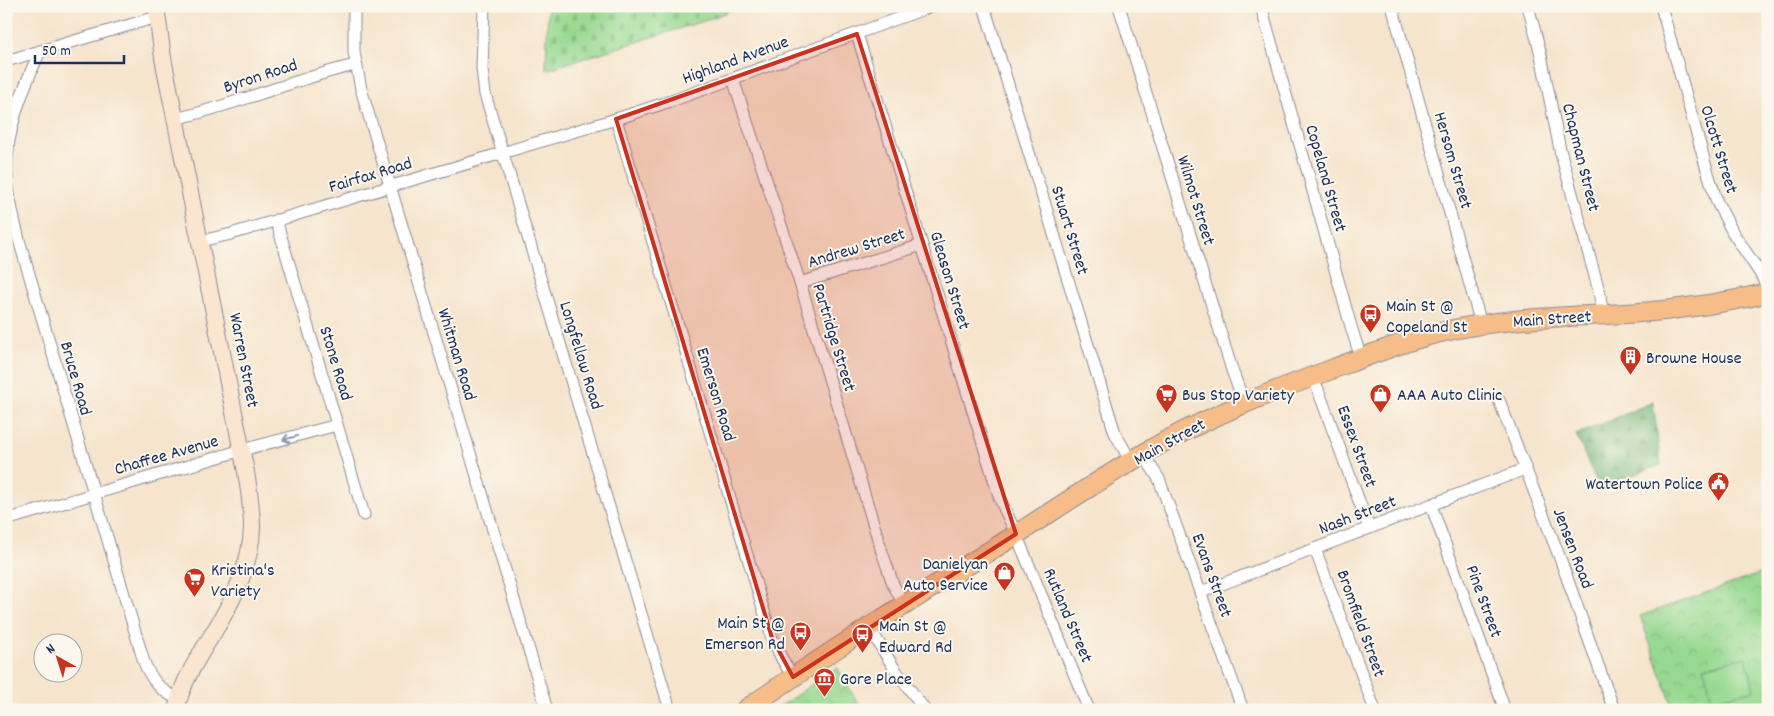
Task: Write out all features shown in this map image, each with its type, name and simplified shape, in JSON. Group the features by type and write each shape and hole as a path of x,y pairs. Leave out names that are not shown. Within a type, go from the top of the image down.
{"main road":[{"name":"Warren Street","path":"157,11 163,58 175,120 242,450 250,495 252,529 247,559 240,580 227,609 195,663 177,705"},
{"name":"Main Street","path":"745,710 793,676 869,627 1137,458 1180,434 1244,404 1313,376 1417,338 1481,324 1691,307 1768,292"}],"street":[{"name":"Whitman Road","path":"354,6 355,65 361,90 547,710"},
{"name":"Longfellow Road","path":"484,6 483,81 670,710"},
{"name":"Highland Avenue","path":"548,139 616,119 932,6"},
{"name":"Stuart Street","path":"984,6 1115,433 1137,458"},
{"name":"Wilmot Street","path":"1119,6 1244,404"},
{"name":"Copeland Street","path":"1261,6 1361,358"},
{"name":"Hersom Street","path":"1392,6 1481,324"},
{"name":"Chapman Street","path":"1528,6 1541,55 1560,150 1599,291 1603,315"},
{"name":"Olcott Street","path":"1661,6 1717,202 1733,233 1762,276 1768,292"},
{"path":"6,60 40,51 157,11"},
{"name":"Gleason Street","path":"857,34 1000,499 1016,534"},
{"name":"Bruce Road","path":"40,51 27,81 8,150 9,200 19,240 146,667 153,681 177,705"},
{"name":"Byron Road","path":"175,120 355,65"},
{"name":"Partridge Street","path":"733,78 800,282 882,552 893,584 904,605"},
{"name":"Emerson Road","path":"616,119 772,638 793,676"},
{"name":"Fairfax Road","path":"201,241 548,139"},
{"name":"Stone Road","path":"276,220 364,515"},
{"name":"Andrew Street","path":"800,282 922,245"},
{"name":"Essex Street","path":"1313,376 1369,528"},
{"name":"Jensen Road","path":"1499,400 1561,561 1614,710"},
{"name":"Chaffee Avenue","path":"6,520 242,450 337,425"},
{"name":"Evans Street","path":"1137,458 1159,479 1243,710"},
{"name":"Nash Street","path":"1201,592 1525,469"},
{"name":"Pine Street","path":"1431,505 1505,710"},
{"name":"Rutland Street","path":"1016,534 1089,710"},
{"name":"Bromfield Street","path":"1315,548 1374,710"},
{"path":"869,627 894,668 925,710"}],"highlighted area":[{"path":"857,34 1016,534 793,677 772,638 616,119"}],"green space":[{"path":"548,6 741,6 707,20 546,70"},
{"path":"1653,402 1661,465 1599,487 1576,435"},
{"path":"1768,571 1768,710 1674,710 1640,616"},
{"path":"1746,657 1754,690 1712,700 1704,667"},
{"name":"Gore Place","path":"837,667 862,710 775,710"}],"place":[{"name":"Main St @ Copeland St","path":"1370,334"},
{"name":"Browne House","path":"1630,376"},
{"name":"Bus Stop Variety","path":"1166,413"},
{"name":"AAA Auto Clinic","path":"1381,413"},
{"name":"Watertown Police","path":"1719,502"},
{"name":"Danielyan Auto Service","path":"1004,592"},
{"name":"Kristina's Variety","path":"195,598"},
{"name":"Main St @ Emerson Rd","path":"801,651"},
{"name":"Main St @ Edward Rd","path":"863,654"},
{"name":"Gore Place","path":"824,697"}]}
